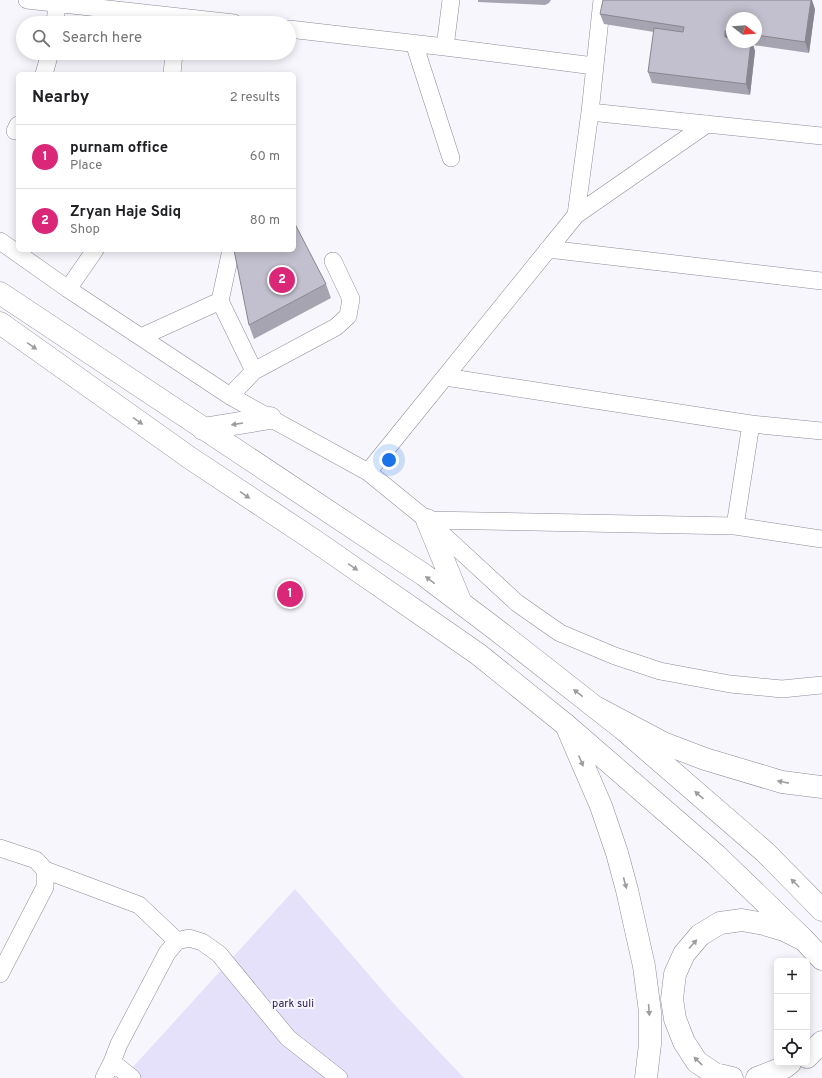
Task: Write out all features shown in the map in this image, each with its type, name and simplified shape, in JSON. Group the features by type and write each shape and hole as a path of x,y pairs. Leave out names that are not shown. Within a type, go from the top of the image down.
{"main road":[{"path":"0,293 424,575 623,729 765,852 822,910"},
{"path":"0,323 190,458 315,541 478,654 566,725 716,855 822,959"},
{"path":"203,429 270,418"},
{"path":"427,520 462,604"},
{"path":"596,708 663,743 705,758 782,782 822,787"},
{"path":"566,725 601,806 617,853 627,890 644,966 650,1012 650,1044 646,1078"},
{"path":"732,1078 716,1074 697,1062 684,1042 675,1019 672,999 675,974 684,954 700,935 720,923 742,920 764,924 784,930 804,940"},
{"path":"810,1047 822,1037"},
{"path":"810,1054 822,1042"},
{"path":"757,1078 785,1066"},
{"path":"786,1078 798,1066"}],"street":[{"path":"27,0 146,16"},
{"path":"445,47 451,0"},
{"path":"576,215 590,112 602,0"},
{"path":"56,16 57,4"},
{"path":"296,30 594,66"},
{"path":"414,43 451,158"},
{"path":"45,72 48,60"},
{"path":"172,72 173,60"},
{"path":"590,112 822,136"},
{"path":"368,472 576,215 707,124"},
{"path":"0,241 68,289 230,396 368,472 427,520 517,603 560,633 615,656 660,671 730,684 782,689 822,685"},
{"path":"548,249 822,281"},
{"path":"68,289 94,252"},
{"path":"231,252 220,301 254,371"},
{"path":"230,396 254,371 336,327 348,316 351,299 333,261"},
{"path":"141,337 220,301"},
{"path":"445,377 751,424 822,431"},
{"path":"735,526 751,424"},
{"path":"427,520 735,526 822,539"},
{"path":"0,848 36,860 45,870 139,905 177,941"},
{"path":"0,974 45,886 45,870"},
{"path":"104,1078 119,1044 167,953 177,941 189,938 202,942 219,954 288,1038 339,1078"},
{"path":"112,1062 132,1078"}],"green space":[{"name":"park suli","path":"295,889 395,1005 464,1078 123,1078"}],"building":[{"path":"603,0 811,0 805,42 762,36 762,12 726,12 726,48 750,48 746,84 648,72 654,28 683,32 684,27 600,14"},
{"path":"296,226 326,284 249,325 234,252 296,252"}],"place":[{"name":"Zryan Haje Sdiq","path":"282,280"},
{"name":"purnam office","path":"290,594"}]}
